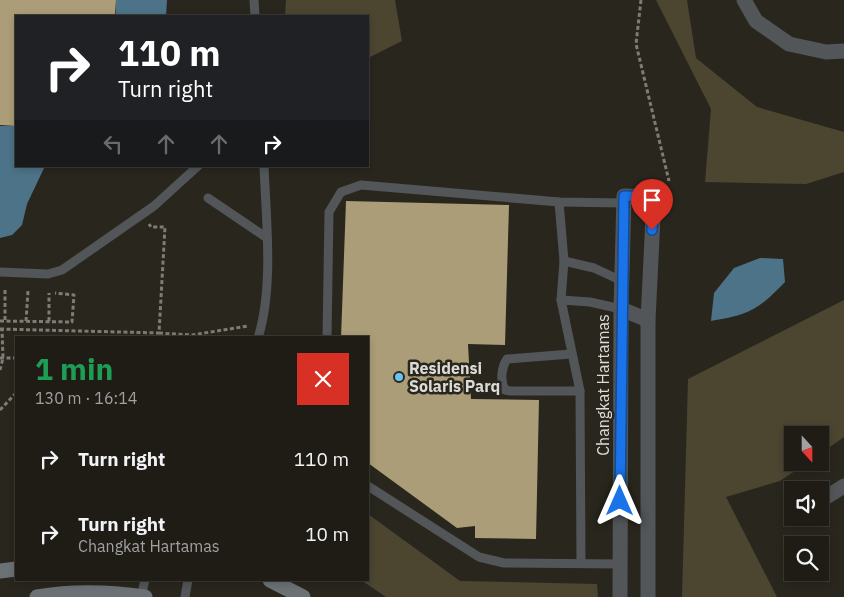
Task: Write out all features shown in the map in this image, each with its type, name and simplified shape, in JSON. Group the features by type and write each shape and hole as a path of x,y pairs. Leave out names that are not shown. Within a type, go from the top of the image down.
{"street":[{"path":"744,0 756,21 789,44 826,52 844,51"},
{"path":"624,203 624,196 654,197 648,320 648,597"},
{"name":"Changkat Hartamas","path":"620,597 621,309 624,203"},
{"path":"621,309 648,320"},
{"path":"829,495 844,486"},
{"path":"0,572 15,569"},
{"path":"272,581 302,597"},
{"path":"37,597 101,594 142,597"}],"lane":[{"path":"254,0 255,15"},
{"path":"0,272 48,274 62,270 154,206 197,167"},
{"path":"259,336 262,324 268,255 264,167"},
{"path":"326,336 329,212 341,192 361,186 559,202 624,203"},
{"path":"208,198 266,238"},
{"path":"559,202 564,261 561,300 580,392 581,563"},
{"path":"564,261 594,268 622,281"},
{"path":"561,300 590,302 621,309"},
{"path":"571,354 507,359 503,366 502,385 505,390 511,391 580,392"},
{"path":"369,487 479,557 504,563 620,564"},
{"path":"142,597 145,581"},
{"path":"184,597 188,581"}],"path":[{"path":"641,0 636,44 668,181"},
{"path":"147,222 151,227 165,227 160,333"},
{"path":"5,290 5,321"},
{"path":"26,321 28,291"},
{"path":"49,293 49,321"},
{"path":"0,321 72,322 74,295 55,293"},
{"path":"0,370 2,358 1,329 192,335 262,324"},
{"path":"2,358 15,358"},
{"path":"0,410 15,395"}],"shaded area":[{"path":"286,0 395,0 402,41 369,58 369,15 285,15"},
{"path":"656,0 687,0 696,58 757,107 844,132 844,172 806,184 705,182 711,109"},
{"path":"844,300 844,437 829,448 829,426 784,426 784,471 795,471 780,481 726,497 777,597 682,597 688,379"},
{"path":"369,515 460,581 597,584 598,597 386,597 362,581 369,581"}],"water":[{"path":"116,0 167,0 166,15 116,15"},
{"path":"0,126 15,126 15,167 45,167 27,204 22,225 12,235 0,238"},
{"path":"760,258 783,259 785,282 752,310 711,321 714,293 734,268"}],"building":[{"path":"0,0 116,0 115,15 15,15 15,126 0,125"},
{"name":"Residensi Solaris Parq","path":"346,201 509,205 505,345 468,344 471,399 539,400 536,539 475,538 475,526 457,528 369,464 369,336 341,336"}],"place":[{"name":"Residensi Solaris Parq","path":"399,377"}],"route":[{"path":"620,501 621,309 624,196 654,197 652,230"}]}
